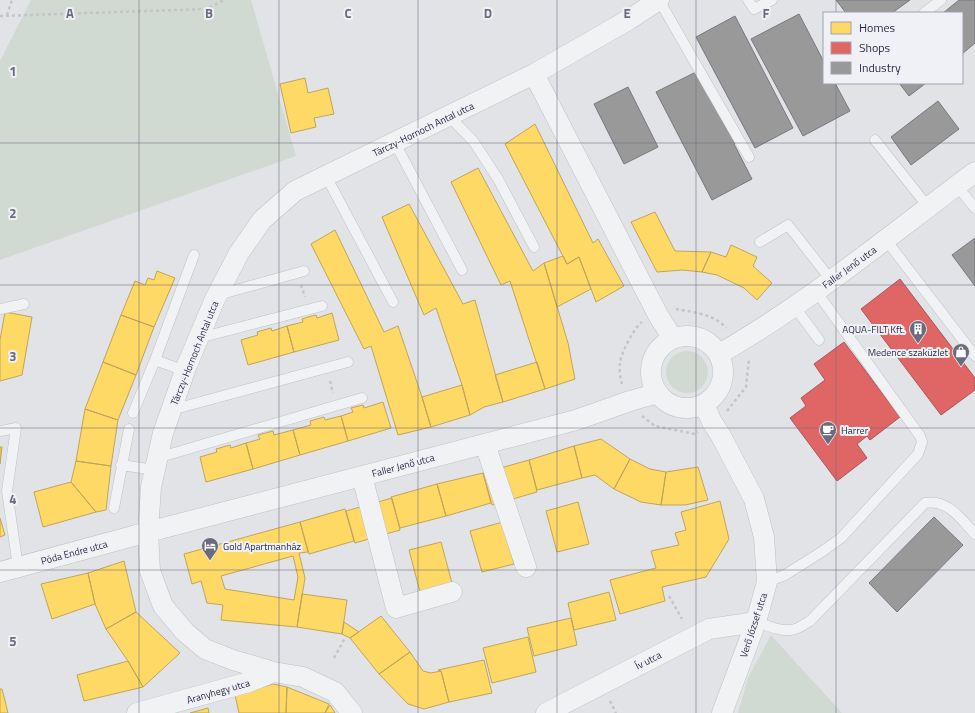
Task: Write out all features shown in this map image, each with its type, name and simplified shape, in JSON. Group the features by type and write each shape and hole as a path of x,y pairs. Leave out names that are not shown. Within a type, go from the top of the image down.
{"street":[{"name":"Tárczy-Hornoch Antal utca","path":"352,713 335,692 303,677 274,672 233,660 205,649 185,632 163,606 150,571 148,532 151,487 163,433 185,372 217,295 239,253 262,220 295,191 534,74 630,20 659,0"},
{"path":"534,74 658,315 673,339"},
{"name":"Faller Jenő utca","path":"719,354 738,343 824,285 929,208 975,172"},
{"path":"683,336 694,336 704,340 719,354 723,365 722,382 720,388 713,397 704,404 694,407 679,407 665,400 658,393 653,383 651,373 657,352 664,344 683,336"},
{"name":"Faller Jenő utca","path":"148,532 576,420 630,400 658,393"},
{"name":"Verő József utca","path":"704,404 712,422 754,499 764,537 767,582 756,622 722,713"},
{"path":"485,444 526,567"},
{"path":"362,476 396,608 452,592"},
{"name":"Póda Endre utca","path":"9,570 148,532"},
{"name":"Ív utca","path":"546,713 709,629 756,622"},
{"name":"Aranyhegy utca","path":"137,713 249,682 274,672"}],"lane":[{"path":"659,0 749,157"},
{"path":"748,0 754,9 772,0"},
{"path":"925,12 941,0"},
{"path":"449,116 474,142 498,179 534,246"},
{"path":"875,140 929,208"},
{"path":"395,143 462,270"},
{"path":"326,176 393,302"},
{"path":"957,186 975,208"},
{"path":"760,242 788,225 824,285 920,436 922,442 918,454 840,538 824,552 785,575 767,582"},
{"path":"886,240 975,356"},
{"path":"133,413 155,360 194,255"},
{"path":"217,295 301,272"},
{"path":"0,308 24,304"},
{"path":"199,338 322,306"},
{"path":"794,306 819,340"},
{"path":"155,360 185,372"},
{"path":"171,410 348,362"},
{"path":"121,466 156,464 362,398"},
{"path":"0,431 16,428 7,491 9,570"},
{"path":"114,508 129,429"},
{"path":"756,622 771,627 788,630 798,628 810,621 925,504 934,502 948,507 975,534"}],"path":[{"path":"7,15 12,0"},
{"path":"0,16 207,9 224,0"},
{"path":"301,272 309,309"},
{"path":"673,309 701,314 722,323 728,330"},
{"path":"624,388 621,383 620,362 632,334 640,323 646,320"},
{"path":"326,368 337,405"},
{"path":"638,414 655,426 695,434 699,432"},
{"path":"669,596 682,619"},
{"path":"334,658 346,636"}],"shaded area":[{"path":"31,0 251,0 296,156 0,260 0,61"},
{"path":"687,351 702,357 708,372 702,387 687,393 672,387 666,372 672,357"},
{"path":"771,635 842,713 738,713 748,678"}],"building: Homes":[{"path":"305,78 308,93 328,88 334,114 314,118 316,127 291,133 280,84"},
{"path":"535,124 593,243 598,239 624,286 596,302 579,257 567,264 505,144"},
{"path":"478,168 533,271 544,263 568,343 575,379 545,389 510,281 501,285 451,182"},
{"path":"409,204 463,304 475,300 503,402 484,407 470,415 462,385 436,308 424,315 382,217"},
{"path":"655,212 675,251 711,252 702,272 682,270 657,272 631,222"},
{"path":"335,230 384,332 398,326 431,427 398,435 371,346 364,349 311,244"},
{"path":"731,245 757,257 753,266 772,283 757,300 744,288 717,275 702,272 711,252 726,257"},
{"path":"563,256 567,264 579,257 591,289 557,307 544,263"},
{"path":"157,271 175,278 154,327 121,315 135,281 145,285 148,278 154,280"},
{"path":"5,312 32,317 22,375 0,381 0,340"},
{"path":"332,313 339,340 294,352 287,326 303,322 302,319 308,317 316,315 317,318"},
{"path":"121,315 154,327 136,375 103,362"},
{"path":"287,326 294,352 248,365 241,340 258,335 257,332 271,328 272,331"},
{"path":"103,362 136,375 118,420 85,409"},
{"path":"537,362 545,389 503,402 495,375"},
{"path":"462,385 470,415 431,427 422,397"},
{"path":"383,402 391,428 348,441 341,416 353,412 351,408 363,405 364,408"},
{"path":"85,409 118,420 111,466 76,461"},
{"path":"341,416 348,441 300,455 293,430 311,425 310,421 324,417 325,420"},
{"path":"293,430 300,455 253,469 246,443 260,439 258,435 273,431 274,435"},
{"path":"601,439 630,459 614,489 595,475 582,478 574,446"},
{"path":"246,443 253,469 206,482 200,457 217,452 216,449 230,445 231,448"},
{"path":"574,446 582,478 537,490 529,460"},
{"path":"0,447 2,447 0,464"},
{"path":"630,459 650,469 666,472 661,505 641,502 614,489"},
{"path":"529,460 537,492 492,505 483,473"},
{"path":"76,461 111,466 106,510 96,512 71,482"},
{"path":"698,467 708,500 685,505 661,505 666,472"},
{"path":"483,473 491,503 446,516 437,484"},
{"path":"71,482 96,512 43,527 34,492"},
{"path":"437,484 446,516 400,528 391,497"},
{"path":"392,498 400,530 355,543 346,511"},
{"path":"720,501 729,539 706,577 662,587 665,601 620,614 610,580 656,568 651,551 679,545 675,533 686,530 681,512"},
{"path":"578,502 589,544 557,552 546,511"},
{"path":"345,509 354,541 309,554 300,522"},
{"path":"0,518 5,535 0,537"},
{"path":"300,522 308,552 299,553 305,578 297,627 221,620 223,605 207,603 201,581 192,584 184,554","holes":["293,556 298,577 294,600 225,589 221,576"]},
{"path":"503,522 514,564 482,572 470,531"},
{"path":"441,542 452,583 420,592 409,550"},
{"path":"124,561 136,612 106,629 95,604 88,573"},
{"path":"88,573 95,604 52,619 41,584"},
{"path":"609,592 616,620 574,630 568,603"},
{"path":"302,594 347,600 342,634 297,627"},
{"path":"136,612 180,653 143,687 128,661 106,629"},
{"path":"381,616 410,652 379,674 350,638"},
{"path":"571,618 577,645 534,656 527,628"},
{"path":"344,622 359,632 350,638 342,634"},
{"path":"528,637 536,672 492,683 483,648"},
{"path":"410,652 423,671 431,673 441,671 449,702 424,709 408,704 379,674"},
{"path":"484,660 492,693 449,702 441,671 438,670"},
{"path":"128,661 143,687 84,701 77,675"},
{"path":"273,684 287,687 286,713 239,713 235,695"},
{"path":"287,687 329,704 325,713 286,713"},
{"path":"0,689 2,689 8,713 0,713"},
{"path":"330,705 335,713 325,713"},
{"path":"208,708 209,713 190,713"}],"building: Shops":[{"name":"AQUA-FILT Kft.","path":"900,279 975,378 975,390 941,415 861,309"},
{"name":"Harrer","path":"844,342 900,417 870,440 867,436 857,444 867,458 837,481 790,418 806,406 801,398 825,380 814,364"}],"building: Industry":[{"path":"836,0 910,0 893,12 845,12"},
{"path":"959,0 975,0 975,43 963,53 963,12 944,12"},
{"path":"799,14 823,60 823,84 836,84 850,111 803,136 751,39"},
{"path":"735,16 793,128 755,148 696,37"},
{"path":"696,72 736,143 734,144 752,179 712,200 656,92"},
{"path":"900,84 925,84 909,96"},
{"path":"628,87 658,147 624,164 594,104"},
{"path":"938,101 959,129 911,165 891,137"},
{"path":"975,238 975,286 952,255"},
{"path":"934,517 963,545 897,612 869,583"}],"place":[{"name":"AQUA-FILT Kft.","path":"918,344"},
{"name":"Medence szaküzlet","path":"961,367"},
{"name":"Harrer","path":"828,445"},
{"name":"Gold Apartmanház","path":"210,561"}]}
